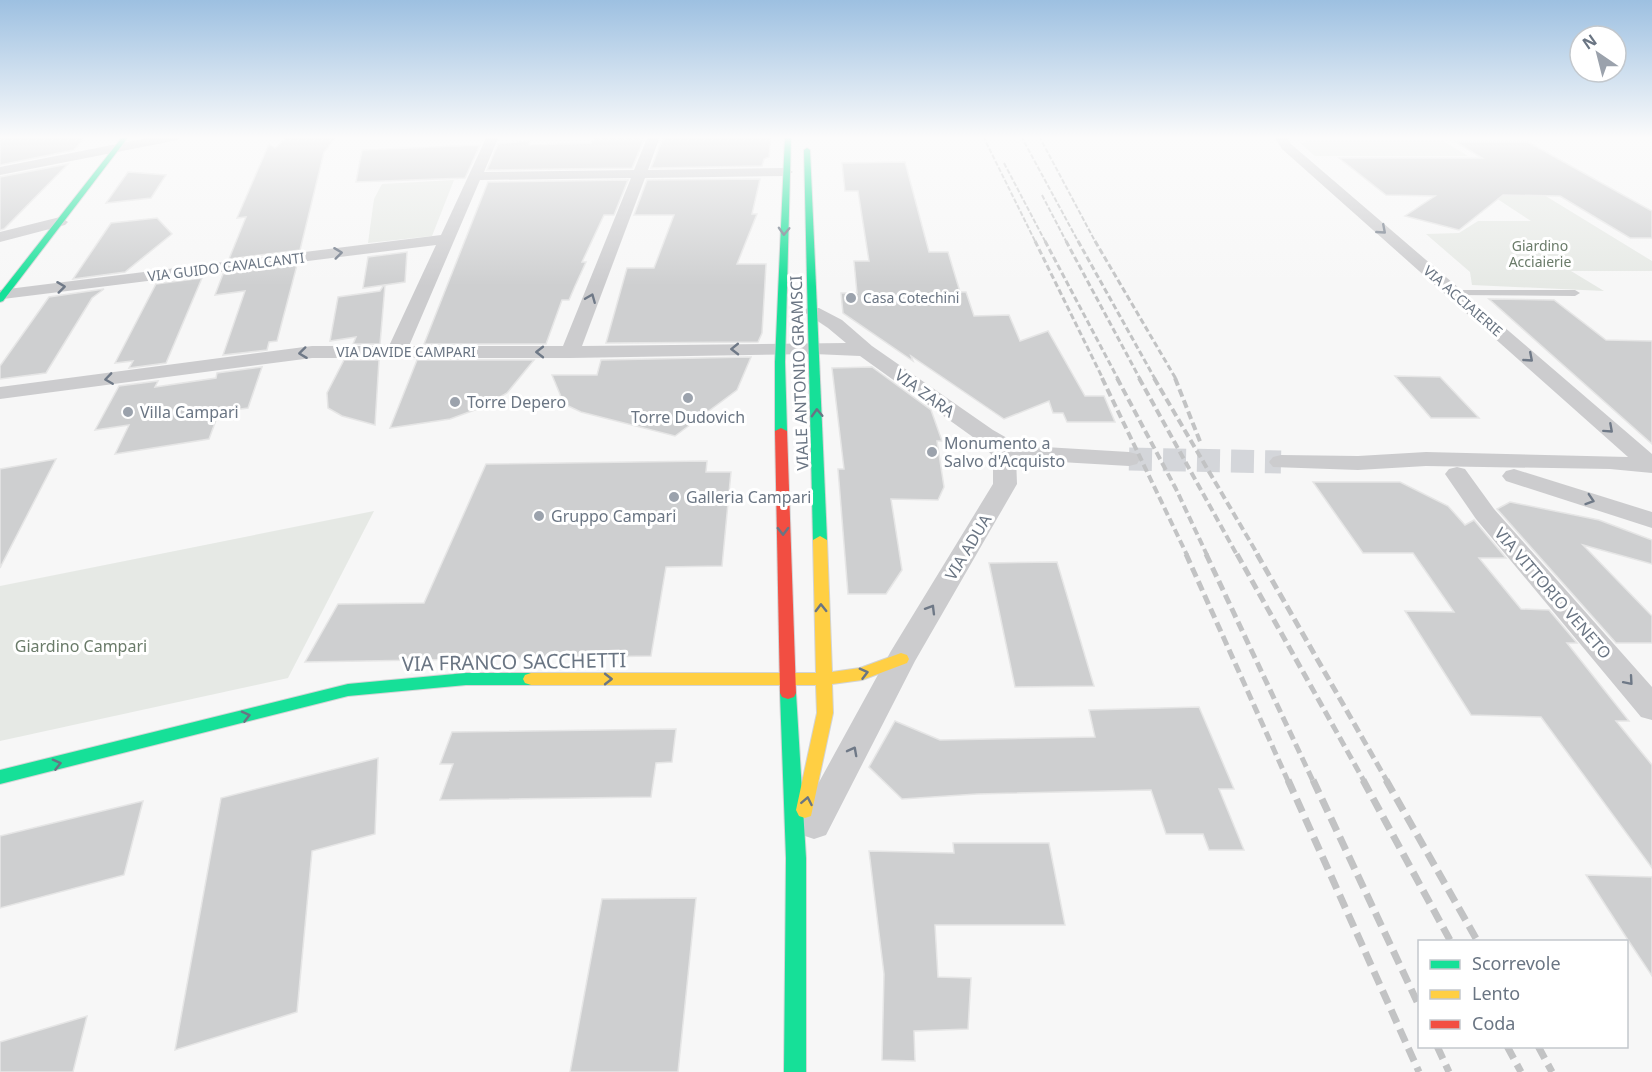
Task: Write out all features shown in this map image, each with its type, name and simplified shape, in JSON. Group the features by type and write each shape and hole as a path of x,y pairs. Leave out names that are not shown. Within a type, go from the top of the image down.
{"main road":[{"path":"2,297 88,186"},
{"name":"VIALE ANTONIO GRAMSCI","path":"786,186 780,348 786,678 796,858 795,1072"},
{"name":"VIALE ANTONIO GRAMSCI","path":"796,858 825,712 809,186"},
{"path":"825,679 862,674 901,659"},
{"name":"VIA FRANCO SACCHETTI","path":"0,777 348,690 466,679 825,679"}],"street":[{"path":"396,353 472,186"},
{"path":"570,352 635,186"},
{"name":"VIA ACCIAIERIE","path":"1331,186 1652,466"},
{"path":"0,237 60,222"},
{"name":"VIA GUIDO CAVALCANTI","path":"2,297 448,239"},
{"name":"VIA ZARA","path":"813,312 835,324 865,350 985,435"},
{"path":"814,348 865,350"},
{"name":"VIA DAVIDE CAMPARI","path":"0,393 312,352 570,352 814,348"},
{"path":"985,435 1004,455 1005,484 1032,468 1097,459"},
{"path":"985,435 1006,447 1026,453 1097,459 1129,459"},
{"path":"1281,462 1358,463 1426,459 1536,460 1610,462 1652,466"},
{"path":"1457,474 1458,469 1468,466 1524,468 1536,460"},
{"path":"1358,463 1457,474 1514,476 1603,475 1625,473 1652,466"},
{"name":"VIA VITTORIO VENETO","path":"1457,474 1485,514 1652,708"},
{"path":"1514,476 1652,520"},
{"name":"VIA ADUA","path":"796,858 901,659 1005,484"}],"lane":[{"path":"1453,292 1575,292"}],"green space":[{"path":"381,186 452,186 432,236 368,243 374,199"},
{"name":"Giardino Acciaierie","path":"1478,186 1529,186 1652,261 1652,271 1571,271 1604,291 1472,285 1470,272 1426,234 1459,233 1478,221 1531,221"},
{"name":"Giardino Campari","path":"374,511 288,678 0,741 0,586"}],"building":[{"path":"0,186 46,186 4,229 0,230"},
{"path":"118,186 159,186 151,198 106,203"},
{"path":"251,186 316,186 300,250 229,259 246,217 237,218"},
{"path":"486,186 626,186 614,215 604,215 582,262 586,262 569,300 562,300 546,344 424,344"},
{"path":"645,186 758,186 752,214 757,214 737,264 766,264 762,333 758,342 606,343 627,268 654,268 674,215 634,215"},
{"path":"844,186 911,186 929,252 948,252 960,292 966,292 974,316 1009,315 1020,341 1048,331 1085,396 1104,396 1115,422 1067,422 1063,413 1053,413 1049,401 1004,419 843,313 841,293 857,293 854,261 869,261 858,191 845,191"},
{"path":"1375,186 1607,186 1652,211 1652,238 1630,238 1560,196 1503,195 1459,230 1405,216 1435,196 1386,195"},
{"path":"157,218 172,234 125,272 73,279 111,223"},
{"path":"407,252 405,282 385,285 380,344 353,344 356,337 330,341 338,297 380,291 384,285 363,288 368,257"},
{"path":"297,265 277,341 269,342 267,350 223,355 245,291 215,295 223,274"},
{"path":"202,278 166,363 129,368 133,361 115,363 156,284"},
{"path":"104,289 92,298 46,373 0,379 0,366 49,297"},
{"path":"1489,299 1554,300 1606,340 1652,341 1652,444"},
{"path":"751,357 737,390 675,436 581,412 564,404 552,375 597,375 601,360"},
{"path":"344,360 379,360 375,425 342,416 328,408 327,393"},
{"path":"417,360 534,360 507,393 483,407 450,419 390,428"},
{"name":"Villa Campari","path":"262,367 248,408 219,412 209,439 115,454 129,425 95,430 119,386 158,381 155,387 216,378 217,373"},
{"path":"872,367 931,410 942,441 937,441 944,487 938,500 891,499 902,570 886,594 848,594 838,469 844,469 832,368"},
{"path":"1395,376 1440,377 1479,418 1431,418"},
{"path":"56,459 0,568 0,469"},
{"name":"Gruppo Campari","path":"707,461 706,472 731,472 722,566 666,567 651,656 305,662 338,604 424,603 486,464"},
{"path":"1313,482 1400,482 1448,506 1465,525 1474,520 1506,558 1479,558 1521,609 1549,610 1577,643 1567,643 1629,721 1616,721 1652,765 1652,868 1541,717 1471,715 1405,611 1454,612 1413,553 1363,553"},
{"path":"1510,502 1599,520 1652,540 1652,564 1583,545 1652,616 1652,643 1616,643 1497,509"},
{"path":"1057,562 1094,686 1015,687 989,563"},
{"path":"1199,707 1234,789 1219,789 1244,850 1209,850 1203,834 1166,834 1151,790 977,794 902,799 869,767 895,721 940,740 1095,737 1089,710"},
{"path":"676,729 672,762 656,763 651,797 440,800 453,764 440,764 452,732"},
{"path":"378,758 375,834 312,851 297,1012 175,1050 221,798"},
{"path":"143,801 124,875 0,908 0,836"},
{"path":"953,843 1049,843 1065,925 935,925 938,977 971,978 968,1029 914,1031 915,1061 882,1060 884,974 869,851 954,853"},
{"path":"1586,875 1652,877 1652,976 1626,937"},
{"path":"696,898 678,1072 570,1072 602,899"},
{"path":"87,1016 73,1072 0,1072 0,1042"}],"tunnel":[{"path":"1129,459 1281,462"}],"railway":[{"path":"1008,186 1036,243"},
{"path":"1016,186 1046,243"},
{"path":"1048,186 1079,243"},
{"path":"1066,186 1096,243"},
{"path":"1042,195 1067,243"},
{"path":"1035,241 1103,379"},
{"path":"1045,241 1118,379"},
{"path":"1066,241 1140,379"},
{"path":"1078,241 1155,379"},
{"path":"1095,241 1176,379"},
{"path":"1102,378 1187,555"},
{"path":"1117,378 1176,489 1207,555"},
{"path":"1139,378 1237,555"},
{"path":"1154,378 1258,555"},
{"path":"1175,378 1201,444"},
{"path":"1186,554 1288,781"},
{"path":"1206,554 1313,781"},
{"path":"1237,554 1364,781"},
{"path":"1257,554 1387,781"},
{"path":"1288,780 1419,1072"},
{"path":"1313,780 1418,1004"},
{"path":"1363,780 1450,940"},
{"path":"1386,780 1477,940"},
{"path":"1438,1048 1449,1072"},
{"path":"1508,1048 1521,1072"},
{"path":"1539,1048 1552,1072"}],"traffic: fast":[{"path":"0,299 87,186"},
{"path":"781,431 780,362 786,186"},
{"path":"808,186 820,540"},
{"path":"0,777 348,690 466,679 531,679"},
{"path":"788,693 796,858 795,1072"}],"traffic: slow":[{"path":"805,810 825,713 820,540"},
{"path":"531,679 825,679 862,674 901,659"}],"traffic: jam":[{"path":"781,431 788,693"}],"place":[{"name":"Casa Cotechini","path":"851,298"},
{"name":"Torre Dudovich","path":"688,398"},
{"name":"Torre Depero","path":"455,402"},
{"name":"Villa Campari","path":"128,412"},
{"name":"Monumento a Salvo d'Acquisto","path":"932,452"},
{"name":"Galleria Campari","path":"674,497"},
{"name":"Gruppo Campari","path":"539,516"}]}
